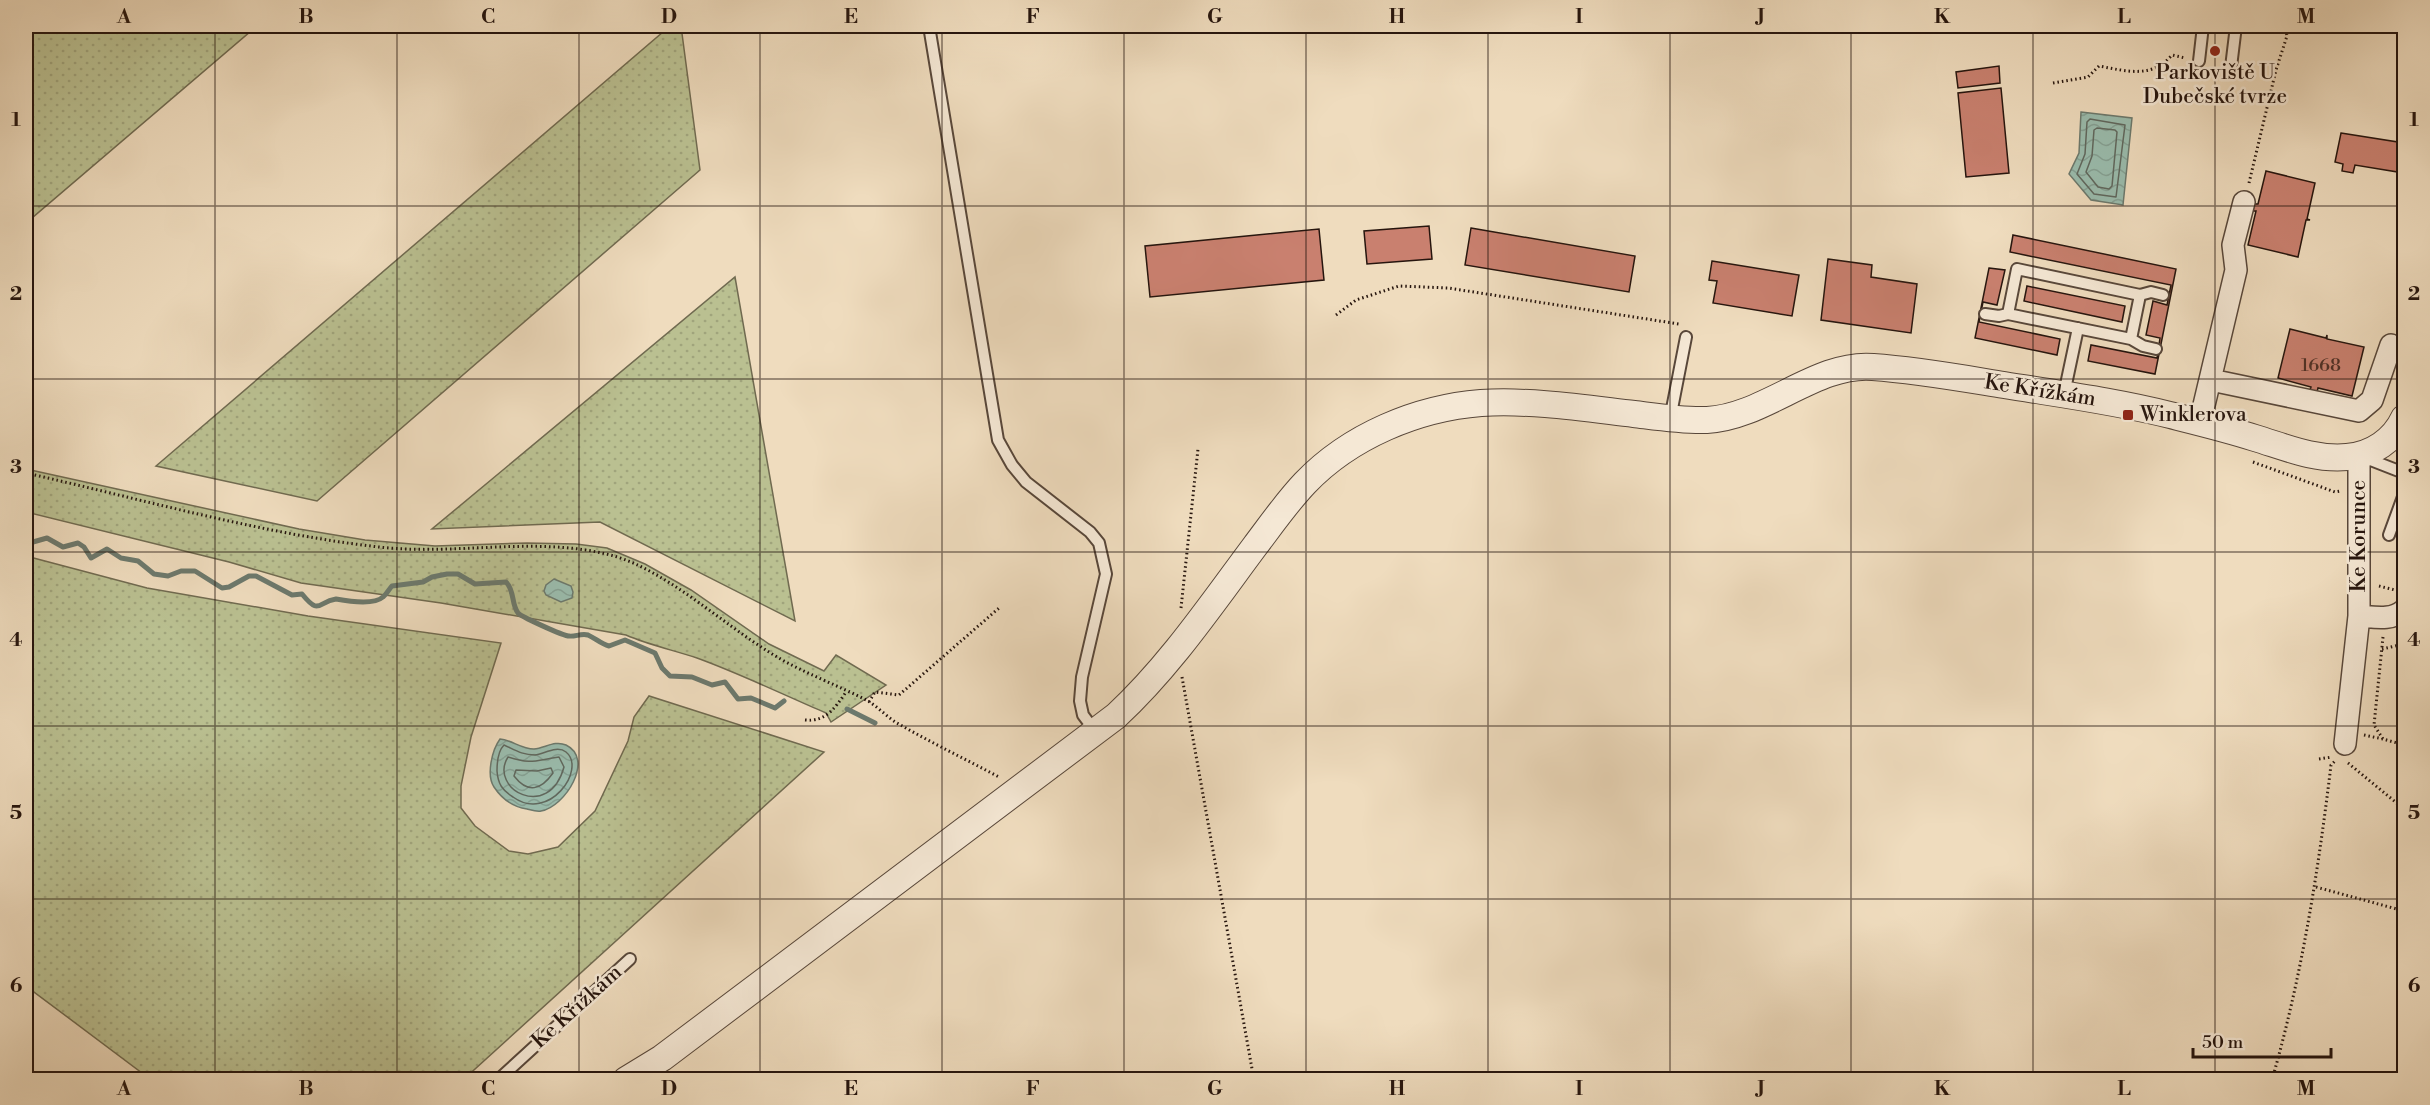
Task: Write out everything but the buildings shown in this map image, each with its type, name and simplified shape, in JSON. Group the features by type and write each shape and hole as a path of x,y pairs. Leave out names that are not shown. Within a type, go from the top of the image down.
{"street":[{"path":"2200,422 2236,270 2233,245 2244,202"},
{"path":"2211,380 2359,411 2372,400 2391,345"},
{"name":"Ke Křížkám","path":"626,1080 662,1058 1116,716 1139,695 1177,649 1284,507 1306,482 1349,448 1395,423 1443,408 1510,402 1709,420 1744,412 1829,374 1869,366 2064,394 2147,409 2200,422 2313,456 2337,458 2359,456 2387,440 2400,427 2404,418"},
{"name":"Ke Korunce","path":"2345,744 2359,616 2359,456"},
{"name":"Ke Korunce","path":"2359,616 2395,614"}],"lane":[{"path":"929,26 998,440 1012,465 1026,482 1090,532 1101,549 1106,574 1080,700 1083,715 1095,731"},
{"path":"2199,62 2203,26"},
{"path":"2231,67 2236,26"},
{"path":"2008,314 2017,269 2140,295 2151,292 2163,295"},
{"path":"2131,339 2140,295"},
{"path":"1985,314 1999,316 2008,314 2078,328 2131,339 2143,346 2156,349"},
{"path":"2064,394 2078,328"},
{"path":"1670,418 1686,331"},
{"path":"2359,456 2404,473"},
{"path":"2389,535 2404,494"},
{"name":"Ke Křížkám","path":"498,1080 630,959"}],"path":[{"path":"2244,202 2276,70 2287,36 2285,26"},
{"path":"2053,83 2088,77 2099,66 2139,73 2165,63 2172,54 2199,62"},
{"path":"1336,315 1356,300 1399,286 1448,288 1686,331"},
{"path":"1181,614 1198,449"},
{"path":"2248,460 2335,492 2360,490"},
{"path":"26,473 214,517 380,548 435,551 545,547 583,549 616,557 664,580 771,654 869,702 894,721 1020,788"},
{"path":"2379,586 2404,592"},
{"path":"2388,588 2395,614 2382,649 2374,725 2383,739 2404,745"},
{"path":"869,702 875,692 899,695 999,608"},
{"path":"2382,649 2404,644"},
{"path":"1177,649 1254,1080"},
{"path":"805,720 815,721 825,717 833,711 846,692"},
{"path":"2272,1080 2290,1016 2316,887 2331,765 2340,756 2345,744"},
{"path":"2368,778 2404,809"},
{"path":"2316,887 2404,911"}],"green space":[{"path":"26,26 257,26 26,223"},
{"path":"670,26 681,26 700,170 317,501 156,466"},
{"path":"735,277 795,621 600,522 432,529"},
{"path":"26,469 299,529 365,540 435,546 527,543 576,544 607,548 645,564 691,590 769,644 824,671 836,655 886,685 831,722 826,713 746,678 697,658 626,635 441,603 301,583 229,562 26,512"},
{"path":"26,556 147,588 308,616 501,643 471,737 461,786 461,808 475,826 509,851 528,854 558,847 595,811 628,741 634,717 649,696 824,752 464,1079 150,1079 26,986"}],"water":[{"path":"2081,112 2132,118 2123,205 2091,200 2069,174 2079,153"},
{"path":"554,579 571,586 572,598 561,602 546,595 544,591 546,585"},
{"path":"500,739 534,749 562,744 574,752 578,761 577,771 567,792 559,801 550,808 538,811 517,806 508,802 501,795 494,787 490,776 492,756"}],"waterway":[{"path":"26,544 47,538 63,547 78,543 84,547 91,558 107,549 121,558 138,561 154,574 168,576 181,571 195,571 222,588 229,587 249,576 256,576 292,595 302,594 316,606 336,599 373,601 383,597 392,586 423,582 432,577 447,574 458,574 475,584 506,582 511,589 514,606 518,613 551,630 569,636 588,635 609,646 625,640 655,653 662,668 670,676 692,677 712,685 725,682 738,699 751,698 775,708 784,701"},
{"path":"847,709 875,723"}],"place":[{"name":"Parkoviště U Dubečské tvrze","path":"2215,51"},
{"name":"Winklerova","path":"2128,415"}]}
